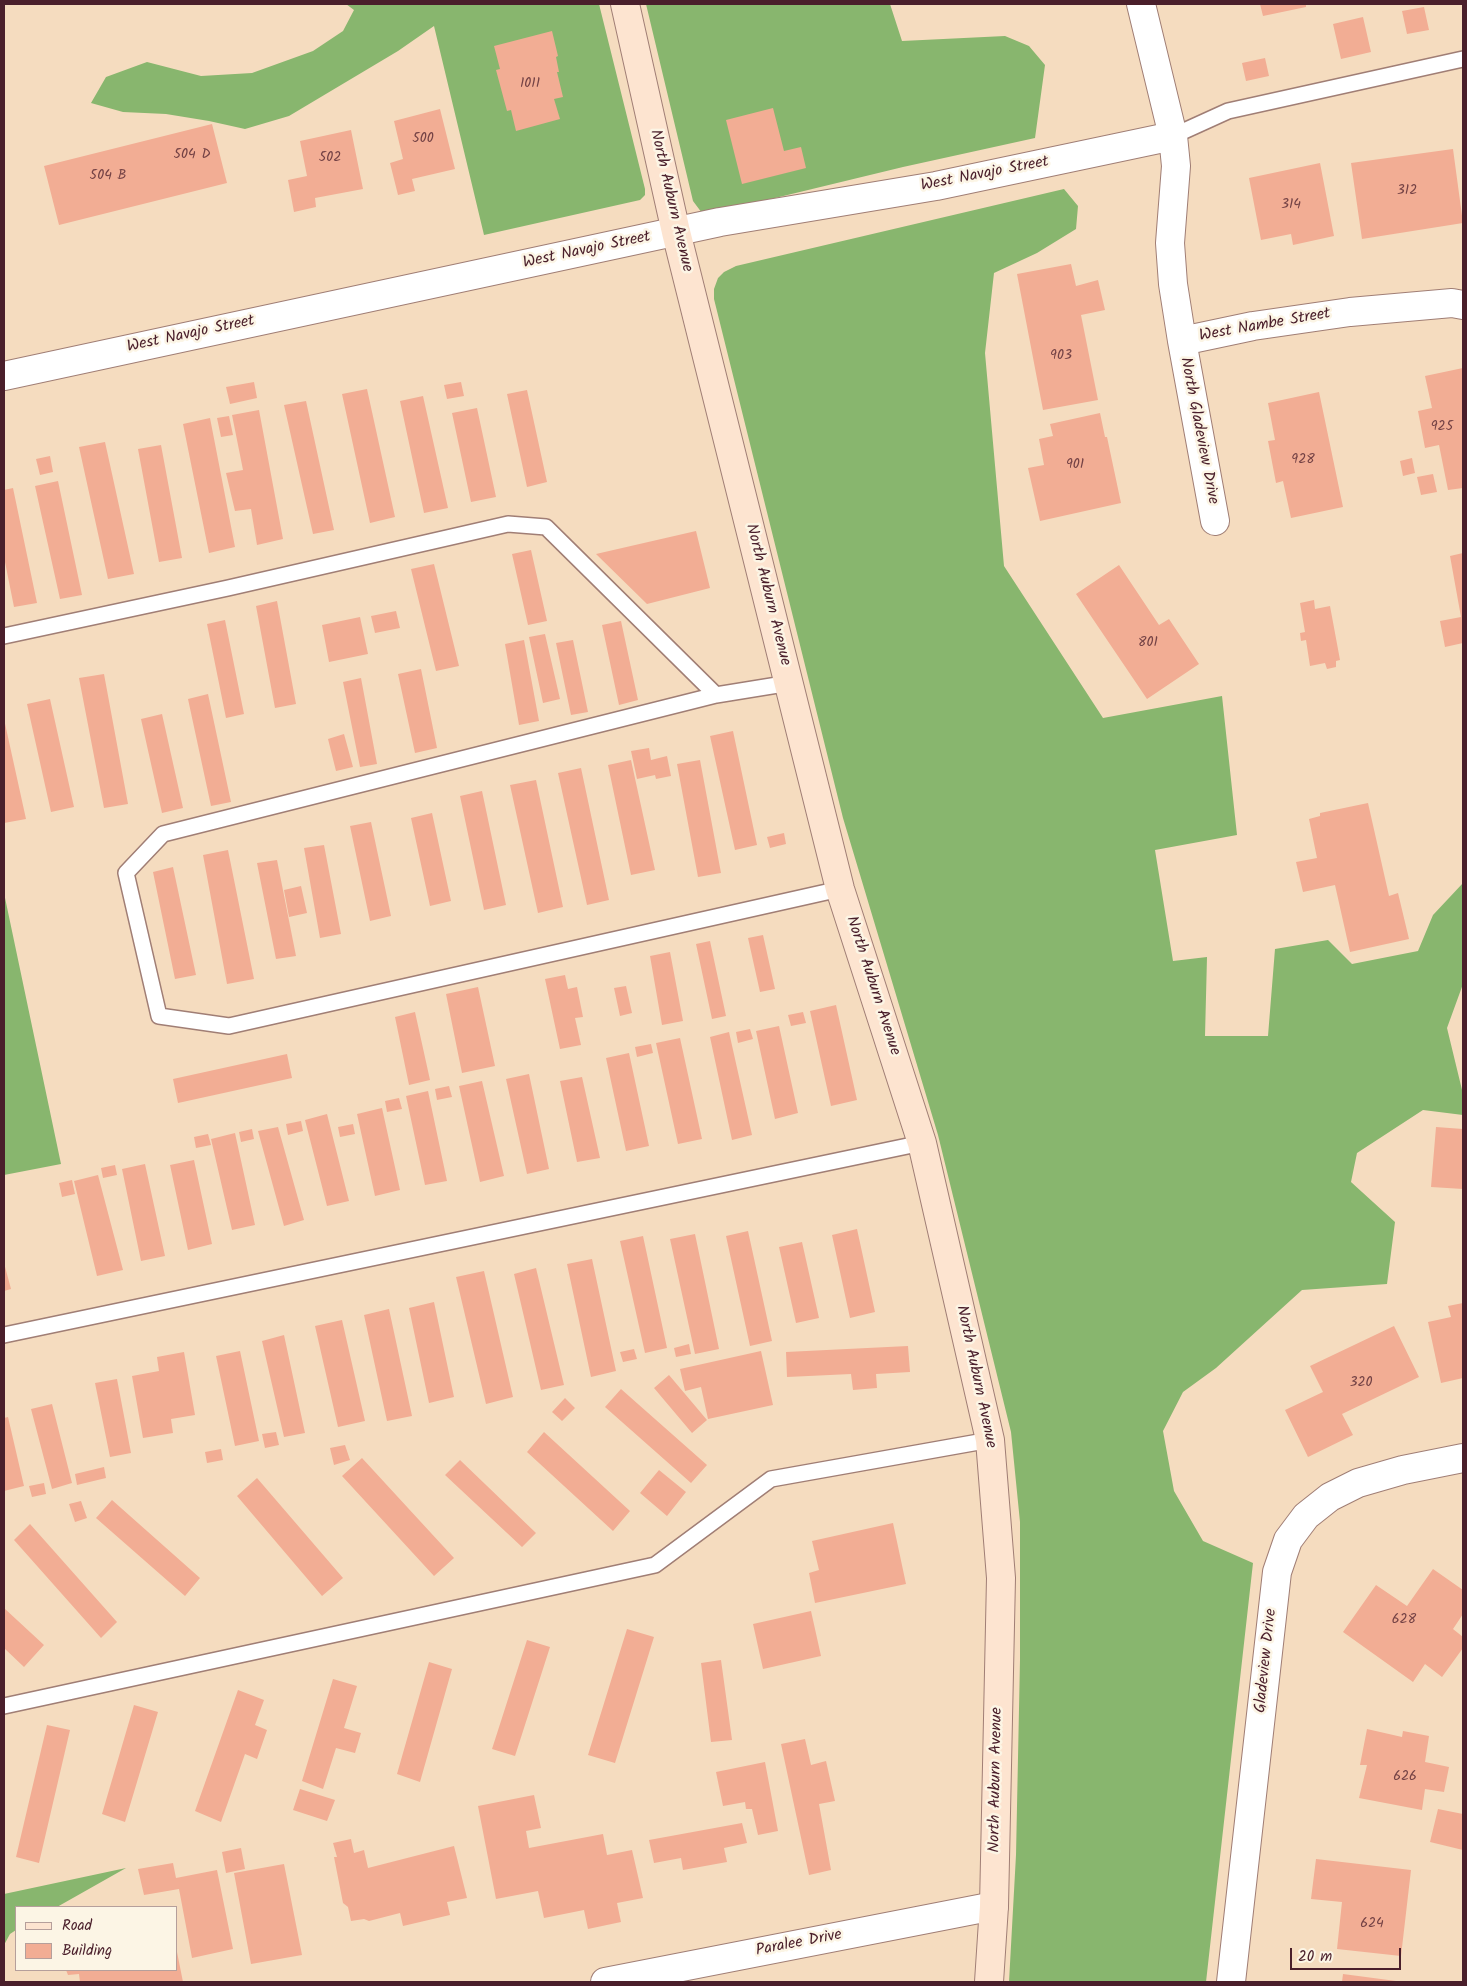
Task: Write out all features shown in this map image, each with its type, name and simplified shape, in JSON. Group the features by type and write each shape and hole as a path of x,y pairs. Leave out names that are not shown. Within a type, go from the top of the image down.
{"main road":[{"name":"North Auburn Avenue","path":"625,4 676,232 840,889 922,1143 990,1440 1001,1578 994,1906 989,1982"}],"street":[{"path":"1142,4 1173,136"},
{"name":"West Navajo Street","path":"4,376 676,232 936,186 1173,136"},
{"name":"West Nambe Street","path":"1173,136 1176,166 1170,243 1173,284 1182,341 1253,326 1350,312 1452,303 1463,305"},
{"name":"North Gladeview Drive","path":"1182,341 1215,522"},
{"name":"Gladeview Drive","path":"1231,1982 1277,1572 1288,1540 1306,1516 1330,1497 1358,1483 1403,1470 1463,1458"},
{"name":"Paralee Drive","path":"605,1982 994,1906"}],"lane":[{"path":"1173,136 1228,111 1463,59"},
{"path":"4,636 228,588 508,524 518,524 546,527 716,695"},
{"path":"790,683 716,695 163,834 126,873 159,1016 229,1026 840,889"},
{"path":"4,1335 922,1143"},
{"path":"4,1706 654,1565 771,1479 990,1440"}],"green space":[{"path":"346,4 599,4 645,195 640,200 484,235 434,26 398,51 289,116 245,129 166,114 123,112 91,103 106,77 147,62 201,76 252,73 313,51 343,31 354,10"},
{"path":"646,4 890,4 902,41 1005,36 1029,46 1045,65 1035,138 903,167 709,214 702,213 693,201"},
{"path":"1064,189 1078,206 1076,229 1037,253 994,273 985,353 1004,566 1103,718 1222,696 1237,835 1155,850 1173,961 1207,957 1205,1036 1268,1036 1275,949 1328,940 1352,964 1418,951 1433,915 1463,883 1463,984 1447,1028 1463,1094 1463,1115 1423,1110 1357,1153 1351,1182 1395,1222 1387,1284 1302,1290 1216,1368 1183,1392 1163,1431 1174,1491 1203,1541 1253,1563 1206,1982 1009,1982 1016,1855 1020,1660 1020,1522 1011,1432 938,1135 843,818 714,299 714,289 718,278 724,272 736,266"},
{"path":"4,893 61,1164 4,1175"},
{"path":"126,1868 59,1906 15,1906 15,1931 10,1934 4,1945 4,1894"}],"building":[{"path":"1260,4 1306,4 1306,7 1263,16"},
{"path":"1424,7 1429,30 1407,34 1402,11"},
{"path":"1363,17 1371,52 1341,59 1333,24"},
{"path":"552,31 558,56 556,57 559,72 557,72 563,97 554,99 560,119 516,131 511,110 507,111 496,70 500,69 494,46"},
{"path":"1265,58 1269,76 1246,81 1242,63"},
{"path":"773,108 784,151 801,147 806,168 742,184 726,120"},
{"path":"440,109 455,169 412,179 415,191 398,195 390,163 403,159 394,121"},
{"path":"212,124 227,183 59,225 44,166"},
{"path":"351,130 363,189 315,198 316,207 294,212 288,180 307,176 300,141"},
{"path":"1453,149 1463,223 1362,239 1351,163"},
{"path":"1320,163 1334,236 1293,245 1291,234 1261,240 1249,178"},
{"path":"1071,264 1076,286 1098,280 1105,310 1081,315 1098,400 1043,410 1017,274"},
{"path":"1463,368 1463,488 1448,490 1439,445 1425,448 1418,411 1432,408 1425,376"},
{"path":"254,382 257,398 230,404 226,387"},
{"path":"461,382 464,396 447,399 444,385"},
{"path":"367,389 395,517 370,523 342,394"},
{"path":"527,390 547,482 527,487 507,394"},
{"path":"1319,392 1343,507 1291,518 1283,481 1276,483 1268,441 1275,440 1268,403"},
{"path":"423,396 448,508 424,513 400,401"},
{"path":"306,401 334,530 313,534 284,405"},
{"path":"477,408 496,497 471,502 452,413"},
{"path":"259,410 283,539 257,545 251,509 235,511 226,473 243,470 232,415"},
{"path":"1100,413 1121,503 1040,521 1028,468 1044,465 1039,439 1053,436 1050,424"},
{"path":"229,416 233,435 221,437 217,418"},
{"path":"210,418 235,547 209,553 183,424"},
{"path":"105,442 134,574 108,579 79,447"},
{"path":"161,445 182,558 159,562 138,449"},
{"path":"50,456 53,472 40,475 36,459"},
{"path":"1412,458 1415,473 1403,476 1400,461"},
{"path":"1433,474 1437,492 1421,495 1417,477"},
{"path":"58,481 82,595 60,599 35,486"},
{"path":"13,488 37,603 14,607 4,557 4,490"},
{"path":"696,531 710,588 647,604 596,554"},
{"path":"531,550 547,621 528,625 512,554"},
{"path":"1463,553 1463,643 1445,647 1440,621 1461,617 1450,556"},
{"path":"434,564 459,666 436,671 411,569"},
{"path":"1119,565 1159,625 1169,619 1199,664 1147,699 1076,594"},
{"path":"1314,600 1315,609 1330,606 1340,660 1336,661 1336,667 1327,669 1325,663 1310,666 1306,640 1301,641 1300,633 1305,632 1300,603"},
{"path":"277,601 296,704 275,708 256,606"},
{"path":"396,611 400,628 375,633 371,616"},
{"path":"360,617 368,654 329,662 322,625"},
{"path":"225,620 244,714 226,718 207,624"},
{"path":"621,621 638,700 619,705 602,625"},
{"path":"545,634 560,699 543,703 529,637"},
{"path":"524,640 539,721 519,725 505,644"},
{"path":"573,640 588,712 571,715 556,643"},
{"path":"421,669 437,748 415,753 398,674"},
{"path":"104,674 128,804 104,808 79,678"},
{"path":"361,678 377,764 360,767 343,682"},
{"path":"208,694 231,802 211,806 188,699"},
{"path":"50,699 74,807 51,812 27,704"},
{"path":"162,714 183,808 162,813 141,719"},
{"path":"4,719 26,819 4,823"},
{"path":"733,731 757,845 735,850 710,736"},
{"path":"344,734 353,767 336,771 328,739"},
{"path":"649,748 651,760 667,756 671,776 656,779 655,775 637,779 631,751"},
{"path":"631,760 655,870 631,875 608,765"},
{"path":"700,760 721,873 698,877 677,764"},
{"path":"581,768 609,900 587,905 558,773"},
{"path":"536,780 563,907 538,913 510,785"},
{"path":"482,791 506,905 484,910 460,796"},
{"path":"1368,803 1389,896 1398,893 1409,939 1350,952 1335,885 1303,892 1296,862 1317,858 1309,819 1320,816 1320,813"},
{"path":"432,813 451,901 430,906 411,818"},
{"path":"371,822 391,916 370,921 350,826"},
{"path":"784,833 786,844 770,848 767,837"},
{"path":"324,845 341,934 320,938 304,848"},
{"path":"228,850 254,979 227,984 203,855"},
{"path":"277,860 296,956 276,959 257,863"},
{"path":"173,867 196,975 175,979 153,872"},
{"path":"301,886 307,913 289,917 284,890"},
{"path":"763,935 775,989 760,992 748,938"},
{"path":"710,941 726,1016 712,1019 696,944"},
{"path":"670,952 683,1021 662,1025 650,956"},
{"path":"565,975 568,989 577,987 583,1017 575,1018 581,1045 560,1049 545,979"},
{"path":"626,986 632,1013 620,1016 614,988"},
{"path":"478,987 495,1066 462,1073 446,994"},
{"path":"836,1005 857,1100 831,1106 810,1011"},
{"path":"415,1012 430,1080 409,1085 395,1017"},
{"path":"803,1012 806,1023 791,1026 788,1015"},
{"path":"779,1026 798,1113 775,1119 756,1031"},
{"path":"750,1029 753,1039 738,1043 736,1032"},
{"path":"729,1032 752,1135 732,1140 710,1037"},
{"path":"680,1038 702,1139 678,1144 656,1043"},
{"path":"651,1044 653,1053 637,1057 635,1047"},
{"path":"629,1053 649,1146 626,1151 606,1058"},
{"path":"287,1054 292,1078 178,1103 173,1079"},
{"path":"529,1074 549,1169 527,1174 506,1079"},
{"path":"582,1077 600,1158 577,1162 560,1081"},
{"path":"482,1081 504,1176 480,1182 459,1086"},
{"path":"449,1086 452,1097 437,1100 435,1089"},
{"path":"428,1091 447,1181 425,1185 406,1096"},
{"path":"399,1098 402,1109 387,1112 385,1101"},
{"path":"382,1108 400,1190 375,1196 357,1114"},
{"path":"327,1114 349,1201 327,1206 305,1120"},
{"path":"301,1121 303,1131 288,1135 286,1124"},
{"path":"353,1124 355,1134 340,1137 338,1127"},
{"path":"278,1127 304,1220 284,1226 258,1131"},
{"path":"1436,1127 1463,1129 1463,1189 1431,1187"},
{"path":"252,1129 254,1139 241,1142 239,1132"},
{"path":"235,1133 255,1225 232,1230 211,1139"},
{"path":"208,1134 211,1145 196,1148 194,1137"},
{"path":"194,1160 212,1244 188,1250 170,1165"},
{"path":"145,1164 165,1256 141,1261 122,1169"},
{"path":"115,1165 117,1175 103,1178 101,1168"},
{"path":"98,1175 123,1270 97,1276 74,1181"},
{"path":"72,1180 75,1194 62,1197 59,1183"},
{"path":"857,1229 875,1312 850,1318 832,1235"},
{"path":"748,1231 772,1341 750,1346 726,1236"},
{"path":"695,1234 719,1349 695,1354 670,1239"},
{"path":"643,1236 667,1348 645,1353 620,1241"},
{"path":"802,1242 819,1318 796,1323 779,1247"},
{"path":"592,1259 616,1371 591,1377 567,1264"},
{"path":"4,1263 11,1289 4,1291"},
{"path":"536,1268 564,1385 541,1390 514,1274"},
{"path":"484,1271 513,1397 486,1404 456,1277"},
{"path":"434,1302 454,1397 429,1403 409,1308"},
{"path":"1463,1303 1463,1378 1441,1383 1428,1322 1451,1317 1448,1306"},
{"path":"389,1309 412,1416 387,1421 364,1315"},
{"path":"342,1320 365,1421 338,1427 315,1326"},
{"path":"1394,1326 1419,1377 1342,1414 1353,1435 1308,1457 1285,1410 1323,1392 1310,1366"},
{"path":"284,1335 305,1433 284,1437 262,1341"},
{"path":"689,1344 691,1354 676,1357 674,1348"},
{"path":"908,1346 910,1372 876,1374 877,1388 853,1390 851,1374 787,1377 786,1352"},
{"path":"634,1349 637,1359 623,1362 620,1352"},
{"path":"240,1351 259,1441 235,1446 216,1356"},
{"path":"761,1351 773,1405 708,1419 701,1387 685,1391 680,1369"},
{"path":"184,1352 195,1415 171,1419 173,1433 143,1438 132,1376 159,1371 157,1357"},
{"path":"669,1375 707,1420 692,1433 654,1388"},
{"path":"117,1379 131,1453 110,1457 95,1383"},
{"path":"621,1389 707,1465 691,1483 605,1407"},
{"path":"565,1398 575,1408 562,1421 552,1412"},
{"path":"52,1404 72,1483 52,1489 31,1409"},
{"path":"8,1417 24,1486 4,1491 4,1418"},
{"path":"276,1432 279,1445 265,1448 262,1434"},
{"path":"544,1432 630,1511 613,1531 527,1452"},
{"path":"345,1445 350,1460 334,1465 330,1448"},
{"path":"221,1449 223,1460 207,1463 205,1452"},
{"path":"362,1458 454,1558 434,1576 342,1476"},
{"path":"460,1460 536,1533 522,1547 445,1475"},
{"path":"104,1467 106,1478 77,1485 75,1474"},
{"path":"659,1470 686,1492 667,1516 640,1493"},
{"path":"257,1478 343,1578 322,1596 237,1496"},
{"path":"44,1483 46,1494 32,1497 29,1486"},
{"path":"112,1500 200,1578 185,1596 96,1518"},
{"path":"81,1501 87,1518 75,1522 69,1504"},
{"path":"893,1523 906,1584 815,1603 809,1573 819,1570 812,1541"},
{"path":"30,1524 117,1622 101,1638 14,1540"},
{"path":"1433,1569 1463,1590 1463,1614 1453,1629 1463,1637 1463,1648 1442,1677 1425,1664 1413,1682 1343,1632 1376,1585 1407,1606"},
{"path":"4,1608 44,1645 24,1667 4,1648"},
{"path":"811,1611 821,1656 763,1669 753,1624"},
{"path":"627,1629 654,1637 615,1763 588,1755"},
{"path":"527,1640 550,1647 515,1756 492,1749"},
{"path":"721,1660 732,1740 711,1742 701,1663"},
{"path":"429,1662 452,1669 420,1782 397,1774"},
{"path":"333,1679 357,1686 344,1728 361,1733 355,1753 336,1748 323,1789 302,1781"},
{"path":"238,1690 264,1700 255,1725 267,1730 257,1759 245,1754 221,1822 195,1811"},
{"path":"134,1705 158,1712 125,1822 102,1814"},
{"path":"47,1725 70,1730 39,1863 16,1857"},
{"path":"1367,1729 1402,1737 1403,1731 1429,1736 1425,1762 1449,1767 1444,1792 1425,1789 1422,1810 1359,1798 1367,1765 1360,1765"},
{"path":"805,1739 811,1765 826,1761 835,1801 819,1804 831,1870 809,1875 781,1744"},
{"path":"765,1762 778,1831 758,1835 752,1809 746,1809 745,1802 723,1806 716,1772"},
{"path":"300,1789 335,1800 327,1821 293,1810"},
{"path":"534,1795 541,1828 526,1831 529,1848 603,1834 607,1855 632,1850 643,1898 617,1903 621,1922 588,1929 584,1910 544,1918 538,1891 496,1899 478,1806"},
{"path":"1438,1809 1463,1814 1463,1850 1430,1842"},
{"path":"742,1823 747,1843 724,1848 727,1862 683,1870 681,1858 654,1863 649,1840"},
{"path":"351,1839 354,1853 364,1850 368,1868 454,1846 467,1898 447,1902 450,1915 403,1926 400,1913 369,1921 364,1919 351,1921 348,1907 343,1903 334,1857 337,1857 333,1843"},
{"path":"241,1848 245,1869 226,1873 222,1852"},
{"path":"1316,1859 1411,1870 1401,1956 1337,1949 1342,1902 1311,1899"},
{"path":"173,1863 176,1878 217,1870 233,1949 192,1958 179,1889 144,1895 138,1869"},
{"path":"284,1864 302,1955 251,1964 234,1873"},
{"path":"178,1957 183,1982 80,1982 79,1974 68,1975 66,1971 178,1971"},
{"path":"1343,1974 1396,1981 1396,1982 1342,1982"}]}
